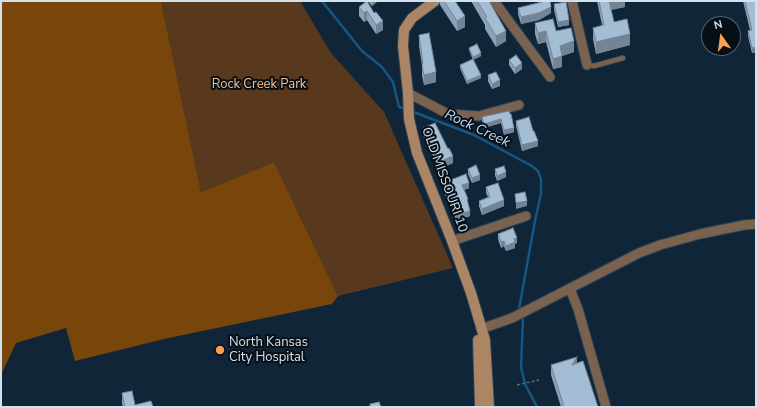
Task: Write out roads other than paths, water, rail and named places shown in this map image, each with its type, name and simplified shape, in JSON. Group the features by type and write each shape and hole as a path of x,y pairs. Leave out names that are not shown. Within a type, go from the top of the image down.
{"street":[{"name":"OLD MISSOURI 10","path":"435,1 412,18 404,30 403,46 409,119 417,153 471,293 485,340 489,407"},
{"path":"494,1 550,77"},
{"path":"572,1 587,65"},
{"path":"408,97 448,114 479,116 519,105"},
{"path":"452,241 526,216"},
{"path":"480,407 478,340 481,329 512,318 639,253 660,245 700,234 756,224"},
{"path":"570,288 578,309 606,407"}],"lane":[{"path":"587,65 594,66 623,58"}],"waterway":[{"name":"Rock Creek","path":"322,1 362,51 382,67 393,82 399,107 406,109"},
{"name":"Rock Creek","path":"411,111 474,135 532,166 538,171 541,179 541,194 519,309"},
{"name":"Rock Creek","path":"523,318 521,367 525,384 537,407"}],"place":[{"name":"North Kansas City Hospital","path":"220,350"}],"park label":[{"name":"Rock Creek Park","path":"259,85"}]}
